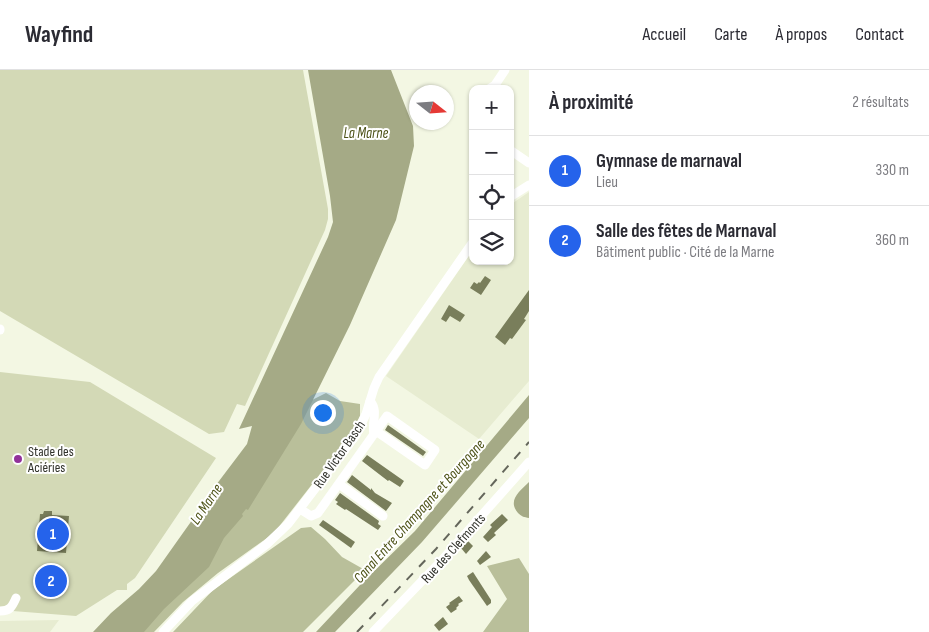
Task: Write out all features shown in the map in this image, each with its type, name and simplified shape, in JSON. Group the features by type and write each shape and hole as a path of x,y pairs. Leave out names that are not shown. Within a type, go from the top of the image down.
{"street":[{"path":"495,85 506,70"},
{"path":"514,153 529,162"},
{"path":"514,194 529,185"},
{"name":"Rue Victor Basch","path":"163,632 192,601 276,537 300,509 356,434 363,421 379,377 469,248"},
{"path":"300,509 311,516 318,514 375,432 387,416 435,450 425,466 375,432 373,425 375,411 370,401"},
{"name":"Rue des Clefmonts","path":"373,632 449,553 529,462"},
{"path":"339,484 383,516"},
{"path":"0,611 11,609 16,598"}],"shaded area":[{"path":"0,70 303,70 328,209 328,219 325,230 245,406 237,404 224,432 209,434 0,311"},
{"path":"529,192 529,381 479,439 386,376 469,256 469,265 514,265 514,202"},
{"path":"0,372 90,382 216,458 135,578 127,584 127,590 117,590 76,616 0,610"},
{"path":"326,393 340,401 360,404 360,416 349,437 274,533 218,573 183,602 154,632 135,632 308,402"},
{"path":"311,527 342,557 365,570 303,632 173,632 213,590 301,528"},
{"path":"519,558 529,574 529,632 483,632 507,599 487,566"},
{"path":"59,620 50,632 0,632 0,621"}],"water":[{"name":"La Marne","path":"308,70 391,70 409,116 409,130 413,130 414,146 396,220 350,325 301,424 248,510 246,509 242,514 243,516 224,538 209,567 164,609 144,632 93,632 156,571 212,492 215,493 219,488 216,485 247,444 252,426 239,429 328,237 333,222"},
{"path":"529,395 529,418 422,542 335,632 316,632 415,531"},
{"path":"529,482 529,518 519,514 515,508 514,500"}],"building":[{"path":"485,276 491,280 481,295 470,288 474,282 480,283"},
{"path":"529,290 529,311 524,319 526,320 512,339 510,338 505,345 495,337"},
{"path":"449,305 465,315 460,322 450,316 446,322 441,319"},
{"path":"388,425 426,452 423,456 385,430"},
{"path":"367,455 404,481 400,487 388,481 362,461"},
{"path":"352,475 375,493 392,503 386,511 347,482"},
{"path":"340,493 379,521 378,524 381,526 378,530 336,504 338,502 335,500"},
{"path":"44,511 52,511 52,515 69,516 66,553 37,551 40,514 43,514"},
{"path":"502,514 508,520 494,533 496,535 488,542 483,537 492,527 490,525"},
{"path":"323,520 355,542 351,548 319,525"},
{"path":"468,541 473,546 466,554 461,548"},
{"path":"486,551 491,557 480,565 477,561"},
{"path":"38,571 65,573 64,589 36,587"},
{"path":"473,572 491,600 491,603 487,606 467,576"},
{"path":"459,596 463,601 451,613 446,607"},
{"path":"443,617 448,624 439,631 434,625"}],"railway":[{"path":"357,632 436,549 529,442"}],"place":[{"name":"Stade des Aciéries","path":"18,459"},
{"name":"Gymnase de marnaval","path":"53,534"},
{"name":"Salle des fêtes de Marnaval","path":"51,581"}],"water label":[{"name":"Canal Entre Champagne et Bourgogne","path":"419,511"}]}
